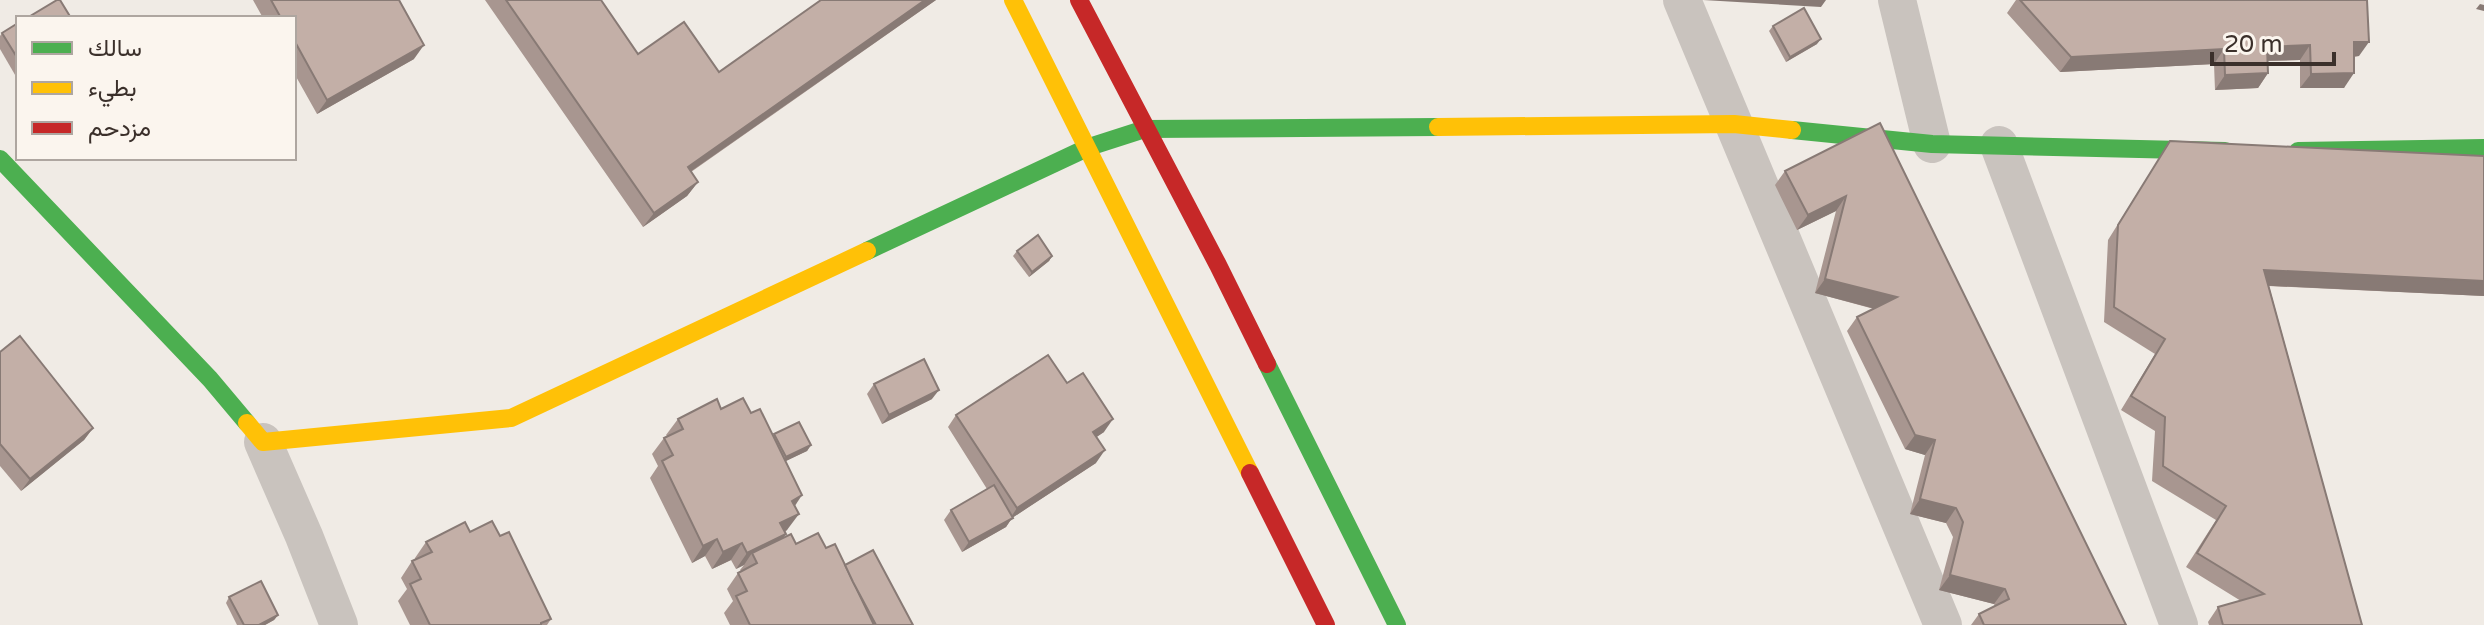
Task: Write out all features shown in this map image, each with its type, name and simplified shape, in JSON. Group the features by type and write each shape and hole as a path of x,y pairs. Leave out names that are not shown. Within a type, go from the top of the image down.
{"street":[{"path":"1013,0 1326,625"},
{"path":"1079,0 1218,265 1397,625"},
{"path":"1682,0 1943,625"},
{"path":"1897,0 1932,144"},
{"path":"263,442 511,418 1089,147 1145,129 1734,124 1932,144 2245,151"},
{"path":"1999,145 2179,625"},
{"path":"2275,151 2484,148"},
{"path":"0,159 210,379 263,442 339,625"}],"building":[{"path":"60,0 70,16 30,16"},
{"path":"271,0 399,0 424,45 327,100 296,44 296,16 280,16"},
{"path":"506,0 601,0 638,54 684,22 719,72 821,0 925,0 688,167 698,182 654,213"},
{"path":"2020,0 2367,0 2369,42 2354,42 2354,73 2311,74 2310,45 2267,47 2268,73 2225,75 2224,49 2071,57"},
{"path":"1804,8 1821,39 1790,57 1773,26"},
{"path":"16,24 16,56 2,33"},
{"path":"1880,123 2126,625 1984,625 1979,614 2009,599 2005,589 1950,575 1963,522 1956,508 1920,499 1935,440 1915,435 1857,317 1897,297 1825,279 1846,196 1808,215 1785,171"},
{"path":"2170,141 2484,156 2484,281 2264,270 2362,625 2223,625 2218,607 2264,594 2197,553 2226,506 2163,466 2165,417 2131,396 2165,339 2114,307 2118,225"},
{"path":"1038,235 1052,256 1032,272 1017,251"},
{"path":"20,336 93,428 30,479 0,444 0,352"},
{"path":"1048,355 1067,383 1083,373 1113,419 1093,432 1105,450 1017,508 956,415"},
{"path":"924,359 939,390 889,415 874,384"},
{"path":"743,398 751,413 760,409 802,495 792,501 799,514 780,523 786,534 747,553 742,543 723,552 717,539 703,546 662,461 673,455 664,438 683,429 678,419 717,399 721,409"},
{"path":"799,422 811,445 786,457 774,434"},
{"path":"994,485 1013,518 969,542 951,510"},
{"path":"492,521 500,536 509,532 551,619 541,625 430,625 410,584 421,579 412,561 432,552 426,542 465,522 470,532"},
{"path":"818,533 826,548 835,544 874,625 750,625 736,596 747,591 738,573 757,563 752,553 791,534 796,544"},
{"path":"873,550 913,625 876,625 853,582 845,565"},
{"path":"261,581 278,615 259,625 244,625 229,597"}],"traffic: fast":[{"path":"867,251 1089,147 1145,129 1438,127"},
{"path":"1792,130 1932,144 2225,151"},
{"path":"2298,151 2484,148"},
{"path":"0,159 210,379 247,423"},
{"path":"1267,364 1397,625"}],"traffic: slow":[{"path":"1013,0 1250,473"},
{"path":"1438,127 1734,124 1792,130"},
{"path":"247,423 263,442 511,418 867,251"}],"traffic: jam":[{"path":"1079,0 1267,364"},
{"path":"1250,473 1326,625"}]}
